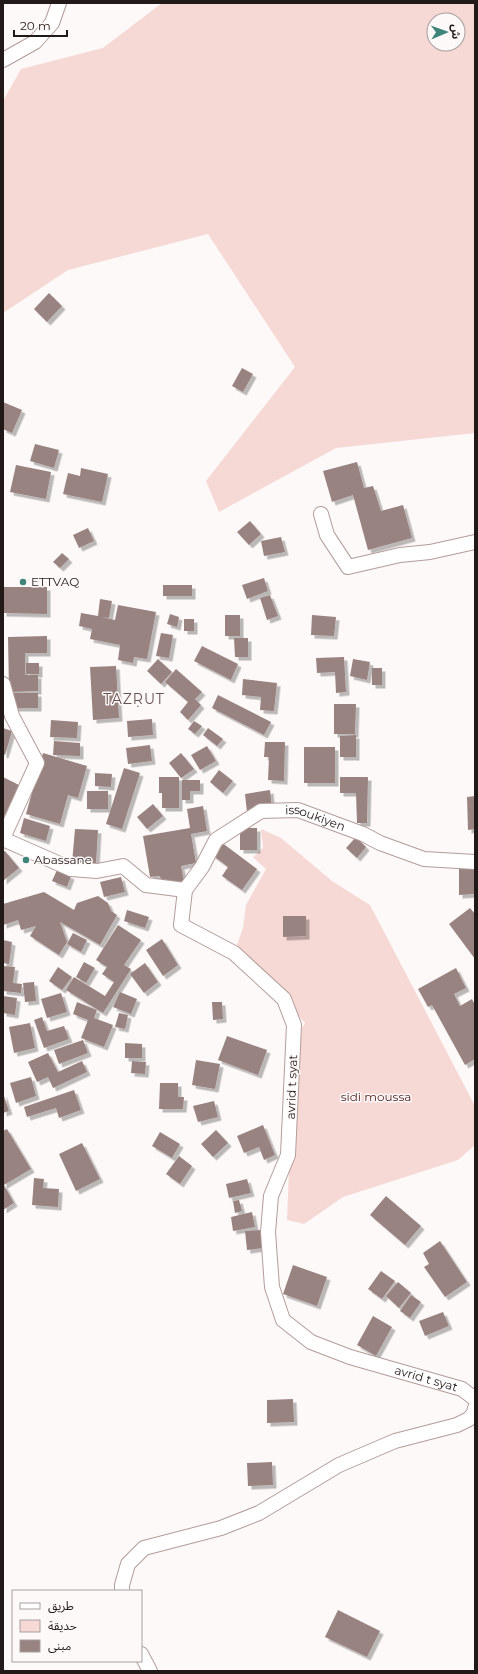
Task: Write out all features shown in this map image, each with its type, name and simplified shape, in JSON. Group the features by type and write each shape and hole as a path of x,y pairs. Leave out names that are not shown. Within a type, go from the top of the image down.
{"street":[{"path":"3,60 35,42 52,24 60,3"},
{"path":"320,514 327,535 348,567 400,555 430,552 475,542"},
{"path":"3,684 12,716 37,763 3,838 71,869 97,871 123,866 146,884 185,890"},
{"name":"issoukiyen","path":"185,890 202,867 216,840 262,811 298,810 363,834 380,844 424,859 475,862"},
{"name":"avrid t syat","path":"185,890 181,925 234,952 284,999 294,1025 288,1155 270,1196 268,1232 272,1287 283,1320 311,1342 350,1358 462,1390 475,1399"},
{"path":"122,1590 128,1564 144,1548 221,1528 259,1513 339,1465 395,1441 457,1425 469,1419 474,1413 475,1408"},
{"path":"142,1656 150,1671"}],"green space":[{"path":"162,3 475,3 475,433 336,448 219,512 206,481 295,367 208,234 68,270 3,313 3,101 21,69 103,48"},
{"name":"sidi moussa","path":"261,829 281,838 332,881 370,905 475,1106 475,1145 458,1160 343,1197 304,1224 287,1220 294,1040 305,1023 284,999 234,953 243,928 246,905 266,869 253,857 263,848"}],"building":[{"path":"49,293 62,306 47,322 34,309"},
{"path":"242,368 253,374 243,392 232,386"},
{"path":"3,402 22,410 12,433 3,429"},
{"path":"35,444 59,450 54,468 30,461"},
{"path":"357,462 364,488 373,486 381,511 403,505 412,538 368,550 353,495 332,502 323,471"},
{"path":"16,465 51,472 46,499 10,492"},
{"path":"81,468 108,474 102,502 63,494 68,473 80,476"},
{"path":"250,521 261,534 249,545 237,532"},
{"path":"88,528 94,541 79,548 73,535"},
{"path":"281,537 285,552 264,556 261,541"},
{"path":"62,553 69,559 60,568 53,562"},
{"path":"264,578 268,591 247,599 242,585"},
{"path":"163,585 192,585 192,596 163,596"},
{"path":"3,587 47,587 47,614 3,613"},
{"path":"270,595 278,616 267,620 260,598"},
{"path":"100,599 112,601 109,618 101,617 115,620 118,605 156,612 147,659 134,657 133,663 118,660 120,645 90,639 92,629 79,626 81,613 98,616"},
{"path":"170,614 179,617 177,627 167,624"},
{"path":"225,615 240,615 240,636 225,636"},
{"path":"312,615 336,617 334,636 311,635"},
{"path":"184,619 194,619 194,631 184,631"},
{"path":"161,633 173,635 169,658 156,656"},
{"path":"47,636 47,653 25,653 25,675 38,675 38,691 9,692 8,637"},
{"path":"234,638 248,638 248,657 235,657"},
{"path":"202,646 238,664 231,680 194,661"},
{"path":"344,657 346,692 336,693 335,672 317,673 316,658"},
{"path":"158,659 172,672 161,684 147,671"},
{"path":"353,659 370,662 367,680 350,676"},
{"path":"26,663 39,663 39,674 26,674"},
{"path":"116,666 119,718 93,720 90,667"},
{"path":"372,668 382,668 382,685 372,685"},
{"path":"176,669 202,692 195,699 201,705 188,720 180,712 188,702 165,682"},
{"path":"243,679 277,683 274,711 260,710 261,697 242,695"},
{"path":"13,693 38,693 38,708 13,708"},
{"path":"218,695 271,722 264,735 212,708"},
{"path":"334,704 356,704 355,734 334,734"},
{"path":"152,719 153,735 128,737 127,721"},
{"path":"51,720 78,722 77,738 50,737"},
{"path":"194,721 202,726 195,734 188,729"},
{"path":"3,728 12,731 5,755 3,754"},
{"path":"208,728 223,739 217,746 203,735"},
{"path":"356,735 356,757 340,757 340,736"},
{"path":"54,741 80,743 80,756 53,755"},
{"path":"265,742 285,742 284,781 268,780 269,757 264,757"},
{"path":"150,745 152,761 128,764 126,748"},
{"path":"207,746 216,761 200,770 191,755"},
{"path":"304,747 335,747 335,783 304,783"},
{"path":"43,753 87,766 78,798 68,795 60,824 26,814"},
{"path":"181,753 194,769 181,778 169,763"},
{"path":"124,768 140,773 122,829 106,824"},
{"path":"219,770 233,781 223,793 210,782"},
{"path":"95,773 112,774 111,787 95,786"},
{"path":"3,777 23,787 3,818"},
{"path":"159,777 179,777 179,808 162,808 162,793 159,793"},
{"path":"340,777 368,777 367,823 357,823 356,793 340,793"},
{"path":"182,780 200,780 200,791 190,791 190,800 182,800"},
{"path":"270,790 272,809 247,812 245,794"},
{"path":"87,791 108,791 108,809 87,809"},
{"path":"475,796 475,829 468,830 467,797"},
{"path":"153,804 163,816 147,829 137,817"},
{"path":"203,806 207,831 191,834 196,863 181,866 184,881 162,885 160,876 150,877 143,836 190,828 187,809"},
{"path":"24,818 50,826 46,841 20,833"},
{"path":"240,828 257,828 257,850 240,850"},
{"path":"75,829 98,830 96,864 72,863"},
{"path":"356,837 366,847 357,858 346,848"},
{"path":"221,842 257,869 242,890 222,876 228,867 212,855"},
{"path":"5,851 19,868 3,881 3,852"},
{"path":"459,868 475,868 475,894 459,895"},
{"path":"57,870 71,876 67,887 52,881"},
{"path":"121,877 125,892 104,897 100,882"},
{"path":"44,892 74,910 77,903 98,896 108,903 111,911 117,915 100,945 60,922 67,942 59,955 30,936 36,926 21,930 18,920 3,925 3,904"},
{"path":"470,908 475,914 475,959 449,924"},
{"path":"127,910 149,917 145,928 124,921"},
{"path":"283,916 306,916 306,936 283,937"},
{"path":"118,925 141,940 124,965 131,969 103,1013 66,990 74,977 105,996 114,982 102,974 107,967 96,960"},
{"path":"73,933 87,940 81,952 67,944"},
{"path":"162,939 178,965 163,976 146,950"},
{"path":"3,940 12,942 9,964 3,963"},
{"path":"84,962 95,968 86,983 76,977"},
{"path":"145,963 158,982 144,993 130,974"},
{"path":"3,966 15,967 13,983 22,984 21,993 3,991"},
{"path":"58,967 72,977 62,990 49,981"},
{"path":"456,968 466,988 454,994 460,1006 472,999 475,1005 475,1059 465,1065 432,1005 428,1007 418,989"},
{"path":"34,982 36,1001 25,1002 23,983"},
{"path":"120,992 137,999 131,1014 113,1007"},
{"path":"61,993 67,1012 47,1018 41,999"},
{"path":"3,996 17,998 15,1015 3,1013"},
{"path":"77,1002 97,1010 94,1018 113,1025 104,1047 81,1038 88,1020 73,1014"},
{"path":"212,1002 222,1002 223,1019 213,1020"},
{"path":"119,1013 128,1015 125,1029 115,1027"},
{"path":"42,1017 47,1031 64,1026 69,1039 44,1048 34,1020"},
{"path":"30,1023 35,1048 14,1053 9,1027"},
{"path":"227,1036 267,1050 258,1075 218,1060"},
{"path":"83,1040 88,1053 59,1064 54,1050"},
{"path":"125,1043 142,1044 142,1058 125,1058"},
{"path":"48,1053 58,1072 82,1061 87,1072 53,1088 48,1077 37,1082 28,1062"},
{"path":"196,1060 220,1064 215,1089 192,1085"},
{"path":"132,1061 146,1062 145,1074 131,1073"},
{"path":"31,1077 36,1096 16,1103 10,1083"},
{"path":"160,1083 178,1083 178,1097 184,1097 183,1109 159,1109"},
{"path":"74,1090 81,1110 59,1118 56,1108 27,1117 24,1107"},
{"path":"3,1093 9,1111 3,1113"},
{"path":"214,1101 218,1117 198,1122 193,1106"},
{"path":"263,1125 275,1155 264,1160 259,1147 244,1153 237,1136"},
{"path":"7,1129 31,1169 4,1185 14,1203 3,1210 3,1131"},
{"path":"216,1130 228,1143 213,1157 201,1144"},
{"path":"160,1132 180,1144 172,1158 152,1146"},
{"path":"82,1143 100,1179 76,1191 59,1154"},
{"path":"179,1156 192,1166 180,1184 166,1174"},
{"path":"34,1178 44,1179 43,1188 59,1189 58,1207 32,1205"},
{"path":"247,1179 251,1193 229,1198 226,1184"},
{"path":"386,1196 421,1226 405,1245 370,1215"},
{"path":"239,1200 242,1211 235,1213 233,1201"},
{"path":"252,1212 255,1227 233,1231 231,1217"},
{"path":"261,1230 263,1248 247,1250 245,1231"},
{"path":"440,1241 467,1282 445,1297 424,1267 429,1264 423,1253"},
{"path":"293,1265 327,1277 317,1306 283,1294"},
{"path":"381,1271 395,1281 382,1299 368,1289"},
{"path":"398,1282 411,1293 399,1308 386,1296"},
{"path":"411,1295 421,1302 410,1318 400,1311"},
{"path":"443,1312 449,1326 425,1336 419,1321"},
{"path":"373,1316 392,1327 376,1356 357,1345"},
{"path":"293,1399 294,1422 267,1423 267,1400"},
{"path":"272,1462 273,1485 248,1486 247,1463"},
{"path":"338,1610 380,1631 367,1657 325,1637"}],"place":[{"name":"ETTVAQ","path":"23,582"},
{"name":"Abassane","path":"26,860"}],"district":[{"name":"TAZṚUT","path":"134,699"}]}
